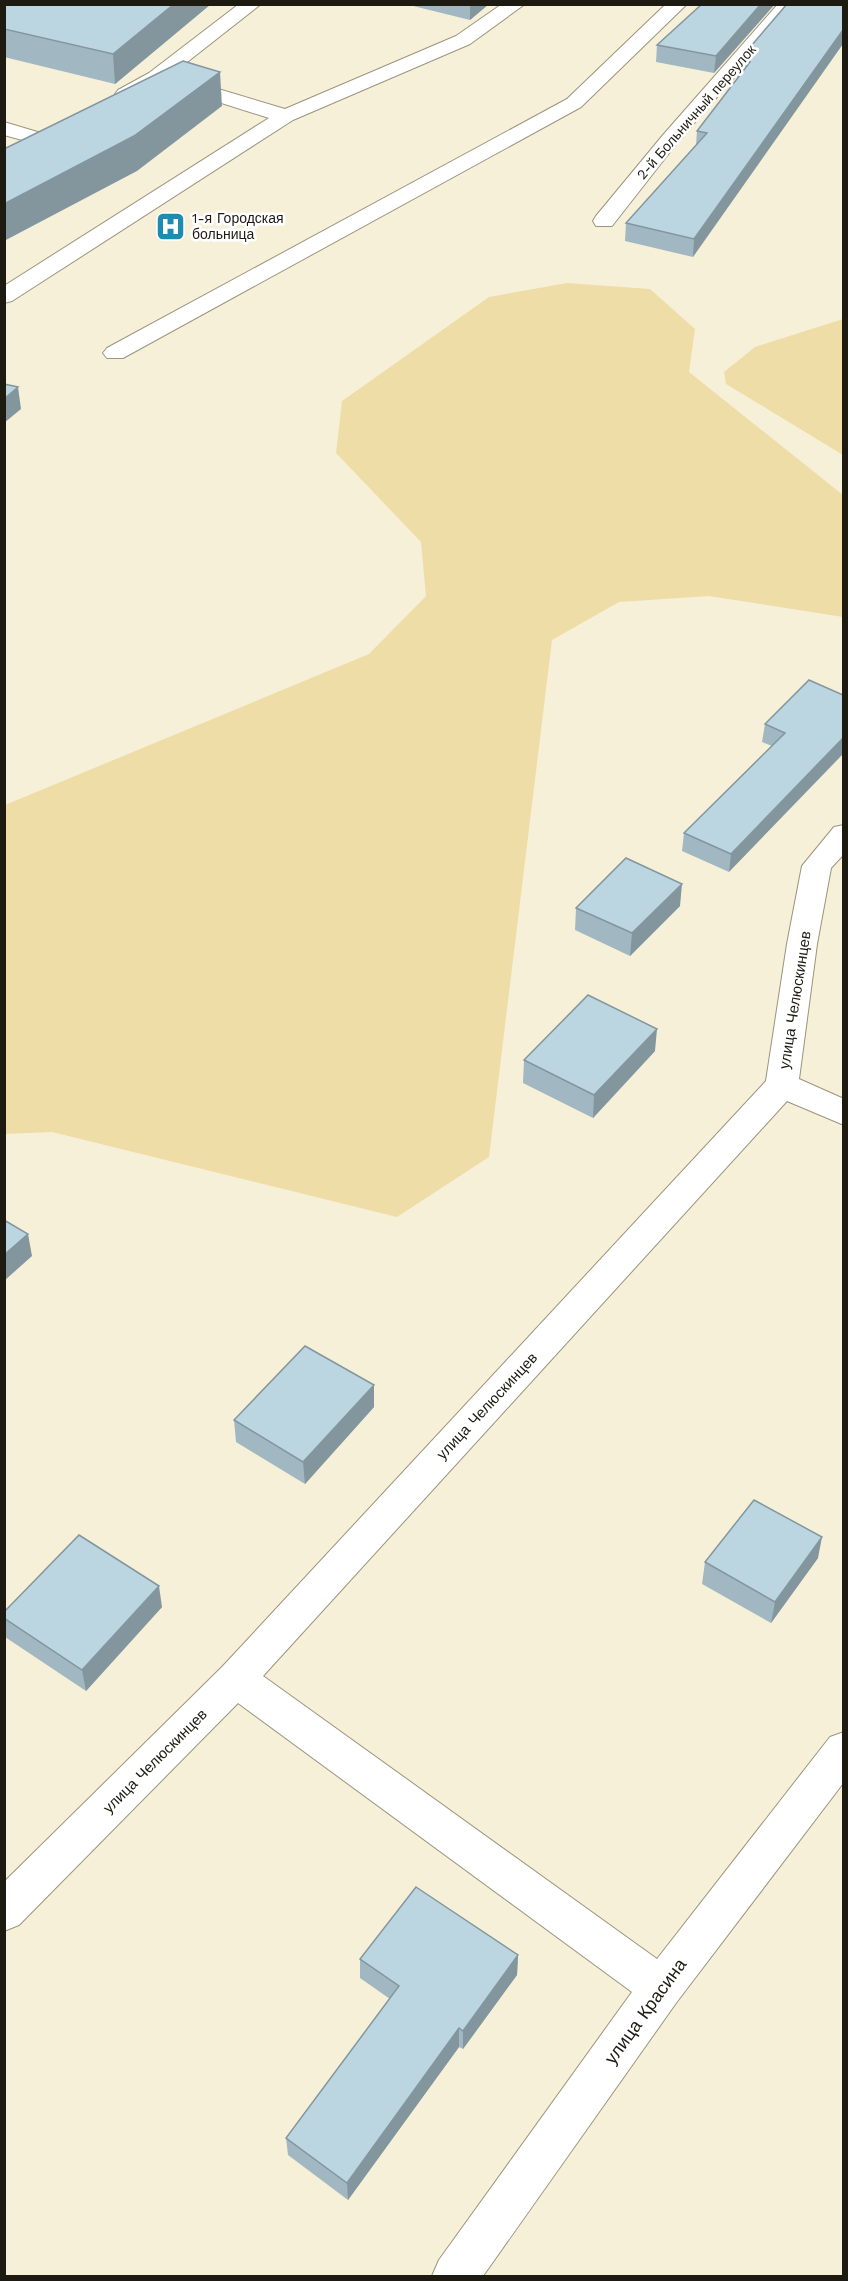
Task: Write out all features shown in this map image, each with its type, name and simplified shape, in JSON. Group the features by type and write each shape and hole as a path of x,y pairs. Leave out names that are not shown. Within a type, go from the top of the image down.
{"street":[{"path":"105,105 156,76 252,4"},
{"path":"4,296 286,116 463,40 516,4"},
{"path":"115,353 574,103 678,4"},
{"name":"2-й Больничный переулок","path":"604,221 670,139 789,4"},
{"path":"156,76 286,116"},
{"path":"4,128 44,140"},
{"path":"14,153 65,128"},
{"name":"улица Челюскинцев","path":"4,1911 236,1679 782,1085 802,944 817,866 843,834"},
{"path":"782,1085 843,1113"},
{"path":"236,1679 661,1988"},
{"name":"улица Красина","path":"455,2277 661,1988 843,1750"}],"shaded area":[{"path":"567,283 650,289 695,329 689,372 843,495 843,617 709,596 619,602 552,640 489,1157 397,1217 52,1132 5,1134 5,805 369,654 426,596 421,542 336,453 342,401 489,297"},
{"path":"844,319 843,455 726,384 724,372 755,347"}],"building":[{"path":"4,4 174,4 113,54 4,29"},
{"path":"702,4 761,4 716,56 657,45"},
{"path":"787,4 843,4 843,30 694,239 626,223 707,133 697,131 750,62 739,60"},
{"path":"183,61 220,72 134,136 4,204 4,149"},
{"path":"4,384 18,387 4,399"},
{"path":"809,680 843,695 843,738 731,854 684,833 785,733 765,724"},
{"path":"626,858 682,884 632,933 576,908"},
{"path":"588,995 657,1029 594,1095 524,1060"},
{"path":"4,1220 28,1234 4,1255"},
{"path":"305,1346 374,1385 303,1462 234,1420"},
{"path":"754,1500 822,1537 775,1602 705,1562"},
{"path":"79,1535 159,1586 82,1670 4,1618 4,1612"},
{"path":"416,1887 518,1955 463,2031 459,2028 347,2183 286,2138 399,1986 360,1959"}],"place":[{"name":"1-я Городская больница","path":"171,226"}]}
